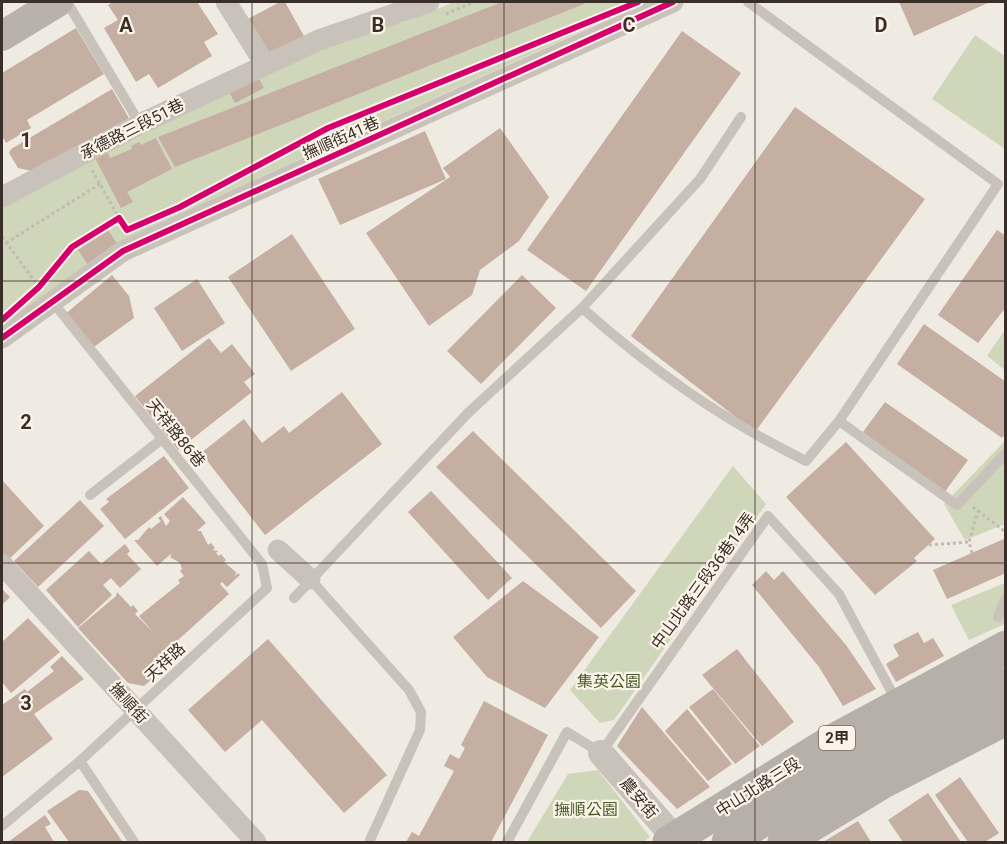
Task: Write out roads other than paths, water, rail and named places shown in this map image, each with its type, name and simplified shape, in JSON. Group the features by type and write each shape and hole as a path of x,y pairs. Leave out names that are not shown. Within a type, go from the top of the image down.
{"main road":[{"path":"2,36 58,2"},
{"name":"中山北路三段","path":"674,841 795,763 899,704 1002,632"},
{"name":"中山北路三段","path":"728,843 837,774 1005,684"},
{"path":"784,843 885,781 1005,719"}],"street":[{"path":"226,2 265,64"},
{"name":"承德路三段51巷","path":"2,197 140,123 319,39 429,2"},
{"name":"撫順街41巷","path":"2,338 46,294 123,252 673,2"},
{"path":"278,550 310,579"},
{"name":"撫順街","path":"2,564 256,843"},
{"name":"農安街","path":"601,753 674,841"}],"lane":[{"path":"67,2 140,123"},
{"path":"582,308 639,359 751,434 806,461 839,421 1002,186 748,2"},
{"path":"294,598 468,413 582,308 700,178 741,117"},
{"name":"天祥路86巷","path":"46,294 262,564 267,588"},
{"path":"839,421 957,505 1005,453"},
{"path":"90,495 162,439"},
{"name":"中山北路三段36巷14弄","path":"601,753 768,516 839,594 899,704"},
{"path":"310,579 409,690 421,712 420,730 370,840"},
{"name":"天祥路","path":"2,826 80,761 267,588"},
{"path":"1002,632 1005,598"},
{"path":"507,843 567,732 601,753"},
{"path":"80,761 134,843"}],"park label":[{"name":"集英公園","path":"609,681"},
{"name":"撫順公園","path":"586,809"}]}
